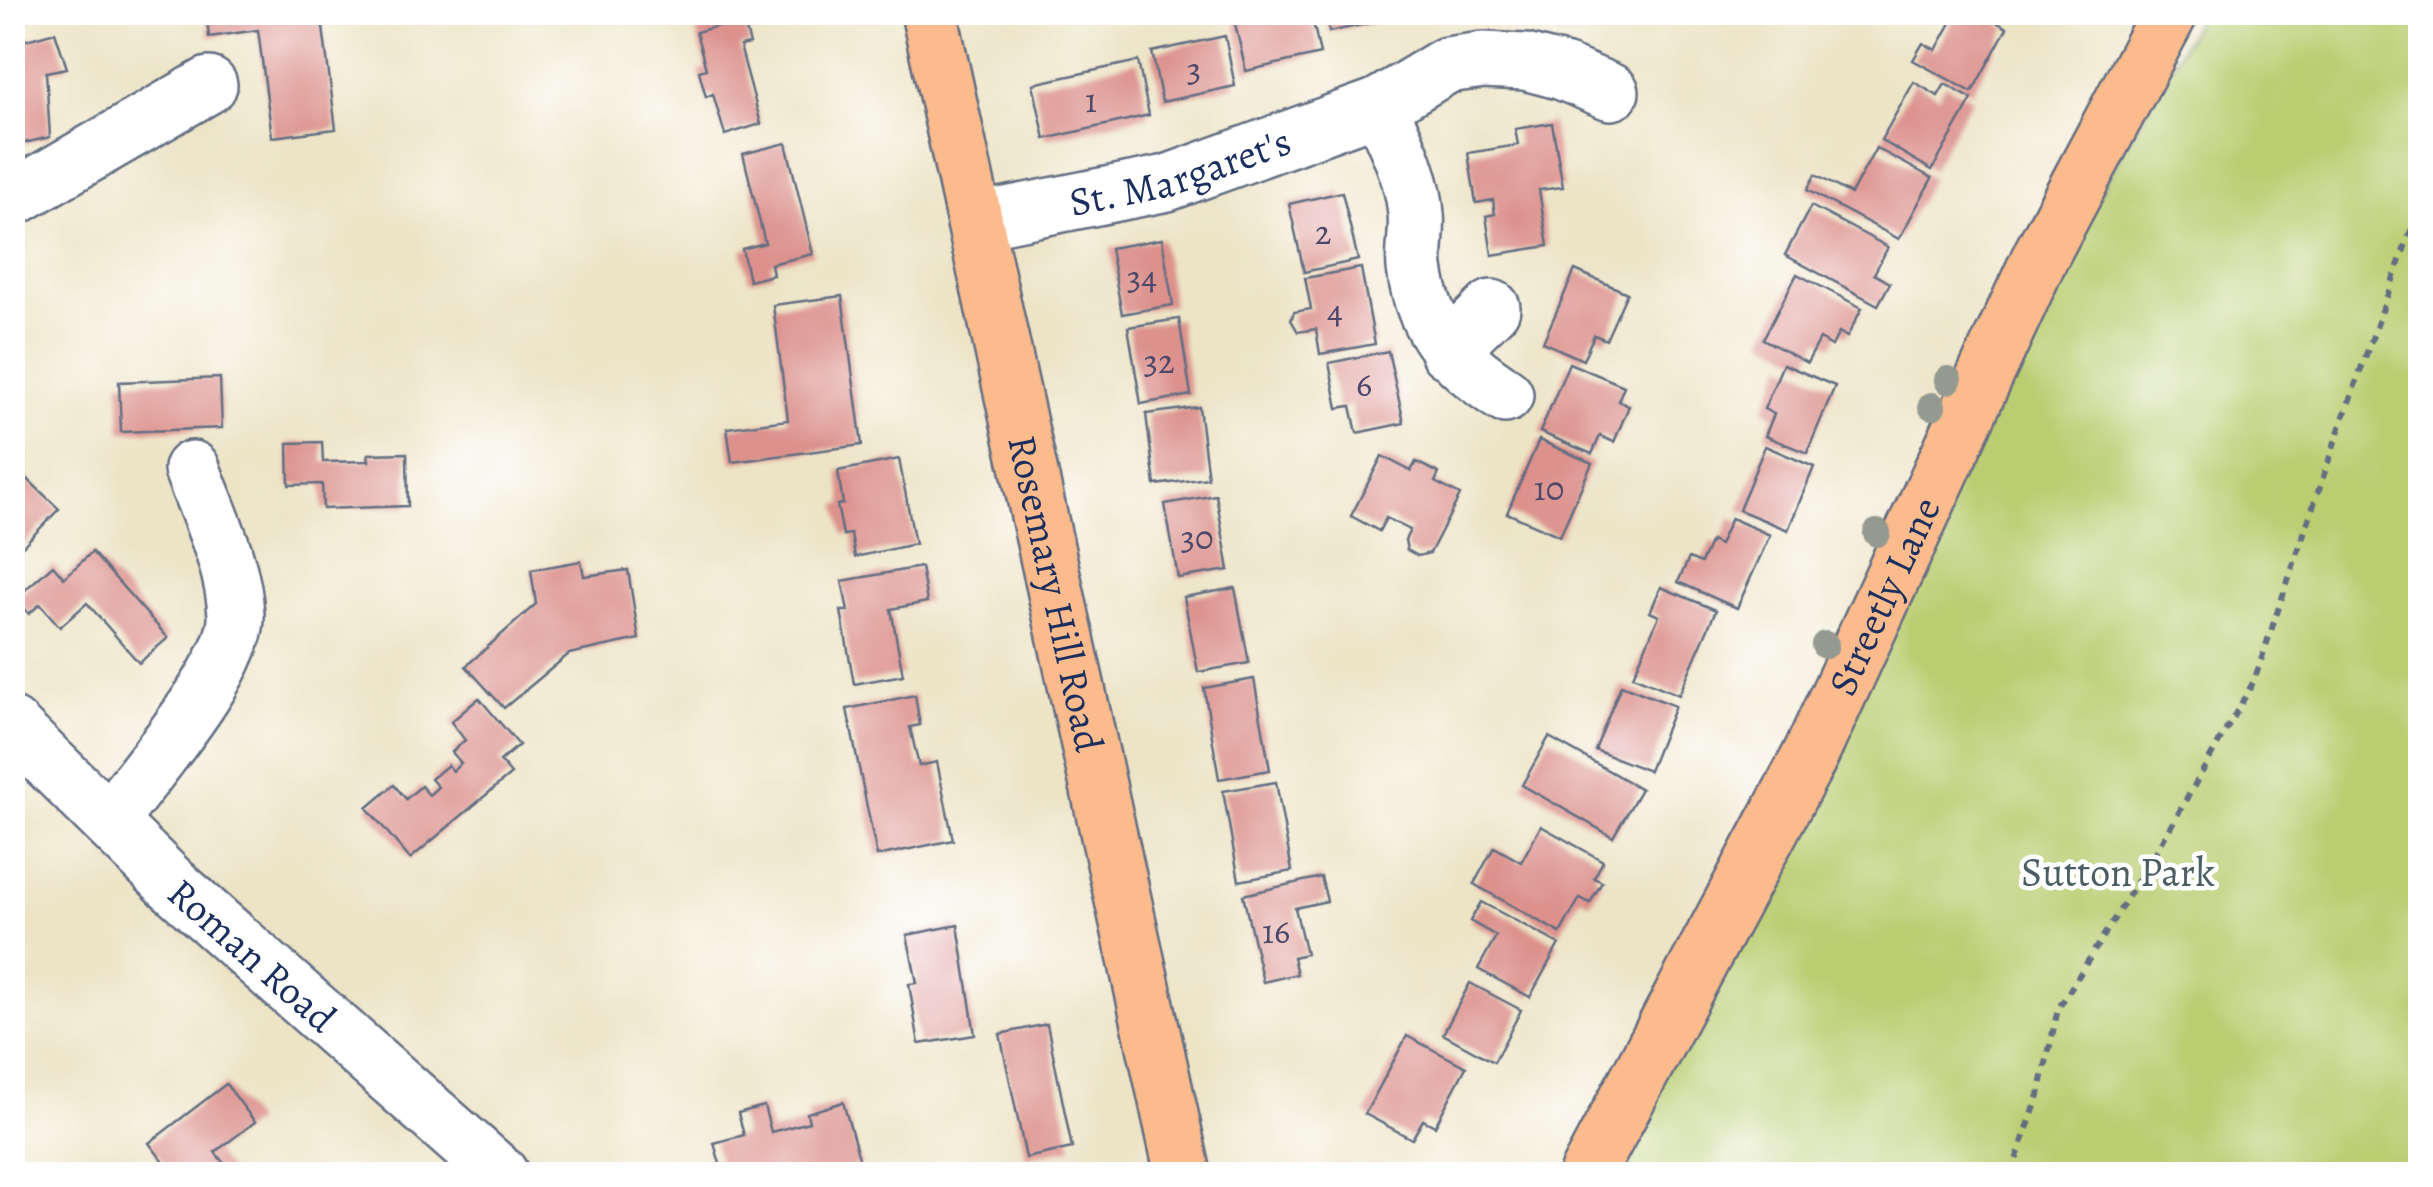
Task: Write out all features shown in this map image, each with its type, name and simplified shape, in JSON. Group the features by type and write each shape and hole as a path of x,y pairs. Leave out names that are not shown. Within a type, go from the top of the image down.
{"main road":[{"name":"Rosemary Hill Road","path":"929,12 1184,1174"},
{"name":"Streetly Lane","path":"1587,1174 1810,756 2040,258 2170,12"}],"street":[{"name":"St. Margaret's","path":"976,221 1167,183 1379,106 1446,65 1483,60 1584,66"},
{"path":"12,199 209,86"},
{"path":"1379,106 1408,170 1416,214 1415,267 1426,312 1448,351 1471,373 1504,394"},
{"path":"1448,351 1492,308"},
{"path":"108,821 221,669 237,619 230,573 192,469"},
{"name":"Roman Road","path":"12,726 171,883 500,1174"}],"path":[{"path":"2011,1174 2038,1095 2058,1008 2162,842 2254,681 2420,204"}],"green space":[{"name":"Sutton Park","path":"2201,13 2420,13 2420,1174 1613,1174 2057,268"}],"building":[{"path":"206,12 321,12 336,129 272,137 258,30 209,37"},
{"path":"1311,12 1320,54 1246,71 1233,15"},
{"path":"1325,12 1403,12 1404,16 1329,32"},
{"path":"1957,12 2005,12 1998,23 2007,28 1972,92 1913,60 1923,43 1936,50"},
{"path":"743,19 750,44 740,46 761,124 725,135 713,94 706,97 699,71 706,69 696,32"},
{"path":"55,32 67,68 46,72 50,137 12,146 12,44"},
{"path":"1225,36 1235,86 1162,102 1152,52"},
{"path":"1138,61 1149,115 1045,139 1033,84"},
{"path":"1914,82 1938,96 1945,84 1972,99 1932,170 1881,140"},
{"path":"1552,123 1563,187 1539,190 1548,246 1492,255 1486,216 1495,214 1493,200 1476,203 1468,153 1518,145 1515,129"},
{"path":"786,143 813,254 771,264 773,275 749,281 742,249 765,243 743,154"},
{"path":"1876,148 1932,178 1899,239 1807,190 1815,175 1851,194"},
{"path":"1342,192 1358,260 1304,272 1289,204"},
{"path":"1811,206 1888,247 1874,274 1890,283 1878,305 1785,255"},
{"path":"1162,239 1173,305 1122,314 1110,248"},
{"path":"1361,268 1375,344 1320,354 1316,329 1298,332 1291,320 1294,312 1311,309 1305,278"},
{"path":"1575,270 1627,293 1606,340 1594,335 1583,360 1543,342"},
{"path":"1797,274 1862,308 1847,337 1839,332 1832,346 1820,339 1807,363 1763,339"},
{"path":"842,296 862,445 732,462 727,428 788,420 773,305"},
{"path":"1179,319 1191,395 1141,404 1128,327"},
{"path":"1388,351 1404,423 1357,433 1351,406 1338,408 1329,363"},
{"path":"1569,363 1624,386 1618,401 1629,406 1614,442 1600,436 1592,454 1540,432"},
{"path":"1783,364 1835,386 1807,453 1765,436 1774,414 1764,409"},
{"path":"220,378 222,428 121,432 119,382"},
{"path":"1199,407 1208,478 1155,485 1146,414"},
{"path":"1539,440 1592,463 1560,536 1507,513"},
{"path":"322,442 323,462 369,461 368,454 407,453 408,506 323,509 322,484 289,485 288,443"},
{"path":"1765,446 1814,467 1788,530 1739,510"},
{"path":"1382,456 1411,471 1416,462 1439,473 1435,482 1460,495 1430,553 1418,556 1407,550 1405,540 1410,530 1386,518 1379,531 1351,516"},
{"path":"899,459 915,544 855,557 851,534 843,535 837,505 843,504 838,471"},
{"path":"12,464 59,509 12,557"},
{"path":"1216,495 1229,570 1178,578 1165,504"},
{"path":"1731,518 1770,535 1737,608 1678,582 1689,558 1701,563 1711,541 1719,545"},
{"path":"92,552 168,638 139,663 87,603 60,627 40,604 29,614 16,598 53,565 64,578"},
{"path":"581,561 584,576 628,570 639,639 569,654 504,708 466,666 536,604 531,570"},
{"path":"921,567 927,602 891,609 903,675 854,684 841,611 848,611 842,581"},
{"path":"1661,587 1716,610 1679,695 1633,676 1659,616 1650,612"},
{"path":"1235,588 1249,663 1198,672 1184,597"},
{"path":"1254,679 1270,770 1219,779 1204,688"},
{"path":"1621,685 1675,706 1649,771 1595,750"},
{"path":"915,695 920,725 910,727 919,766 937,762 953,840 877,856 847,709"},
{"path":"479,698 519,745 500,761 511,774 410,859 367,808 394,785 406,799 421,786 429,795 438,787 431,779 448,765 453,771 461,763 452,752 465,740 451,722"},
{"path":"1549,737 1641,789 1613,837 1522,785"},
{"path":"1276,782 1292,871 1239,881 1223,791"},
{"path":"1541,826 1603,861 1594,878 1602,882 1590,903 1580,898 1560,933 1474,884 1494,847 1521,862"},
{"path":"1321,877 1327,901 1295,908 1306,954 1293,957 1297,974 1263,982 1243,895"},
{"path":"1481,902 1559,944 1530,997 1478,969 1496,936 1470,921"},
{"path":"958,925 975,1035 919,1044 909,984 917,983 907,935"},
{"path":"1470,983 1521,1010 1494,1062 1443,1034"},
{"path":"1047,1024 1072,1148 1026,1158 1000,1034"},
{"path":"1407,1036 1466,1067 1435,1126 1423,1120 1412,1139 1365,1114"},
{"path":"226,1084 255,1122 215,1152 232,1174 173,1174 149,1143"},
{"path":"843,1102 861,1165 826,1174 774,1174 773,1170 723,1174 714,1143 744,1135 738,1113 764,1106 771,1132 809,1122 807,1113"},
{"path":"1375,1165 1393,1174 1370,1174"}]}
